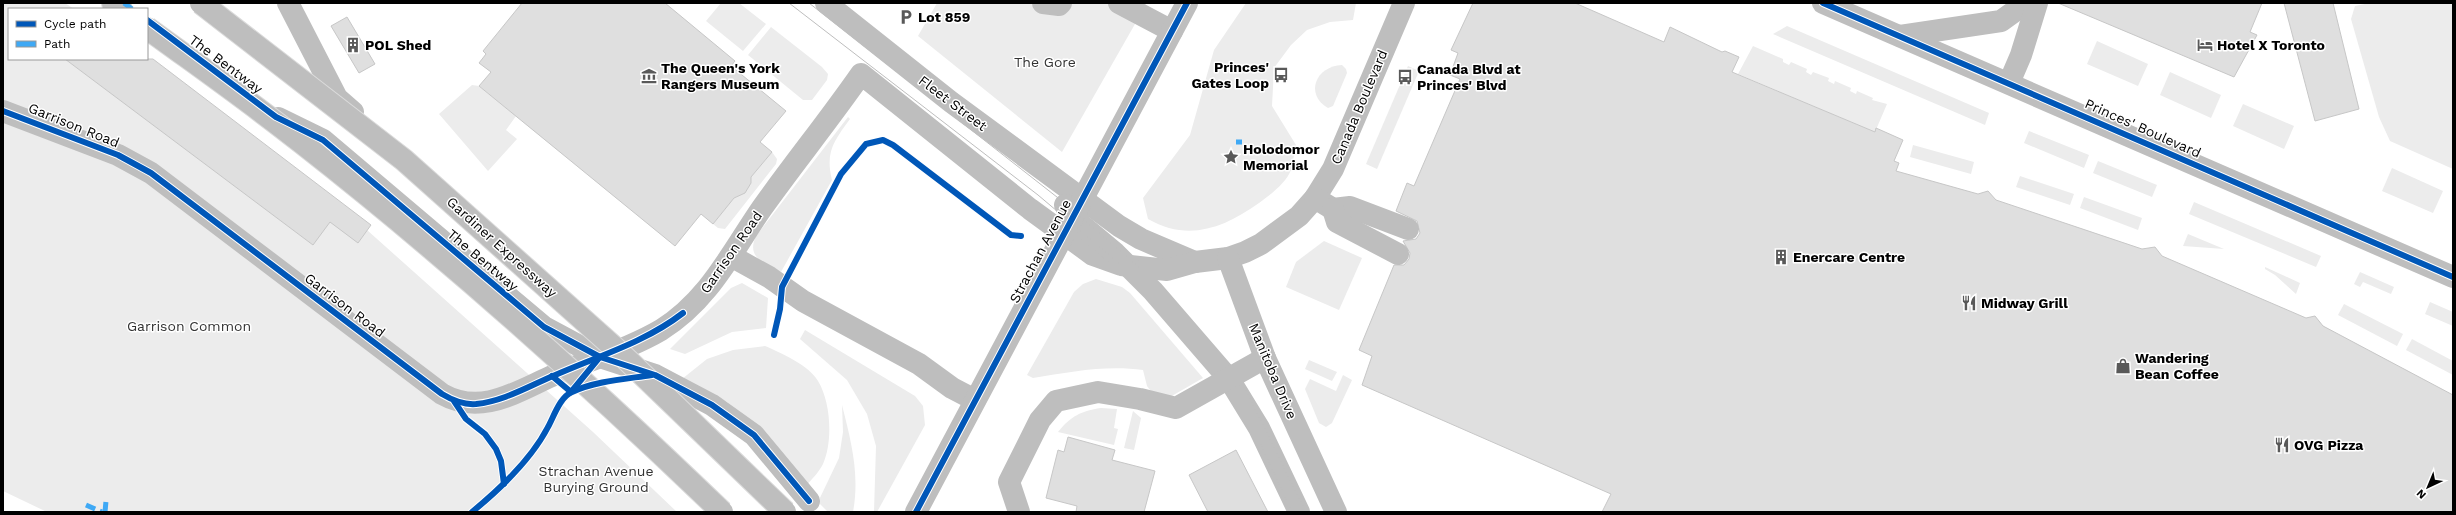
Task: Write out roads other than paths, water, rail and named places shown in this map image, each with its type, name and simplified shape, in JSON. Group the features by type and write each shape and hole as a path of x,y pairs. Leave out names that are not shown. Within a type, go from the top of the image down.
{"main road":[{"name":"Gardiner Expressway","path":"201,3 404,160 617,350 785,512"},
{"path":"288,3 337,98 633,343"},
{"name":"Fleet Street","path":"826,3 951,102 1083,198"},
{"path":"1043,3 1059,5 1061,3"},
{"path":"1119,3 1172,31"},
{"name":"Strachan Avenue","path":"916,512 1187,3"},
{"name":"Canada Boulevard","path":"1228,258 1261,244 1281,231 1299,216 1315,198 1332,168 1404,3"},
{"name":"Princes' Boulevard","path":"1823,3 2453,277"},
{"path":"1900,36 2001,21 2026,3"},
{"path":"2009,83 2021,55 2037,3"},
{"name":"The Bentway","path":"148,21 276,117 323,140 544,327 600,357 655,375 712,405 754,435 809,500"},
{"path":"148,29 300,141 398,220 582,378 722,512"},
{"name":"Garrison Road","path":"3,111 118,155 151,173 436,389 454,401 474,404 498,400 633,343 661,330 692,305 708,290 762,208 861,74 1068,226"},
{"path":"1050,175 1068,226 1093,255 1108,262 1129,267 1167,270 1195,262 1228,258"},
{"path":"1083,198 1140,239 1195,262"},
{"path":"1315,198 1333,209 1350,207 1408,230"},
{"path":"1333,209 1337,222 1398,254"},
{"path":"731,256 803,301 919,364 952,388 975,400"},
{"name":"Manitoba Drive","path":"1228,258 1265,358 1336,512"},
{"path":"1129,267 1157,295 1230,379 1259,428 1299,512"},
{"path":"1019,512 1009,482 1040,420 1056,401 1098,392 1140,399 1176,408 1265,358"}],"tram line":[{"path":"789,3 1038,195 1121,265 1224,382 1260,443 1292,512"},
{"path":"809,3 1062,201 1140,268 1165,294 1245,389 1306,512"}],"place":[{"name":"Lot 859","path":"906,17"},
{"name":"POL Shed","path":"353,45"},
{"name":"Hotel X Toronto","path":"2205,45"},
{"name":"Princes' Gates Loop","path":"1281,75"},
{"name":"The Queen's York Rangers Museum","path":"649,76"},
{"name":"Canada Blvd at Princes' Blvd","path":"1405,77"},
{"name":"Holodomor Memorial","path":"1231,157"},
{"name":"Enercare Centre","path":"1781,257"},
{"name":"Midway Grill","path":"1969,303"},
{"name":"Wandering Bean Coffee","path":"2123,366"},
{"name":"OVG Pizza","path":"2282,445"}],"park label":[{"name":"The Gore","path":"1045,62"},
{"name":"Garrison Common","path":"189,326"},
{"name":"Strachan Avenue Burying Ground","path":"596,480"}]}
